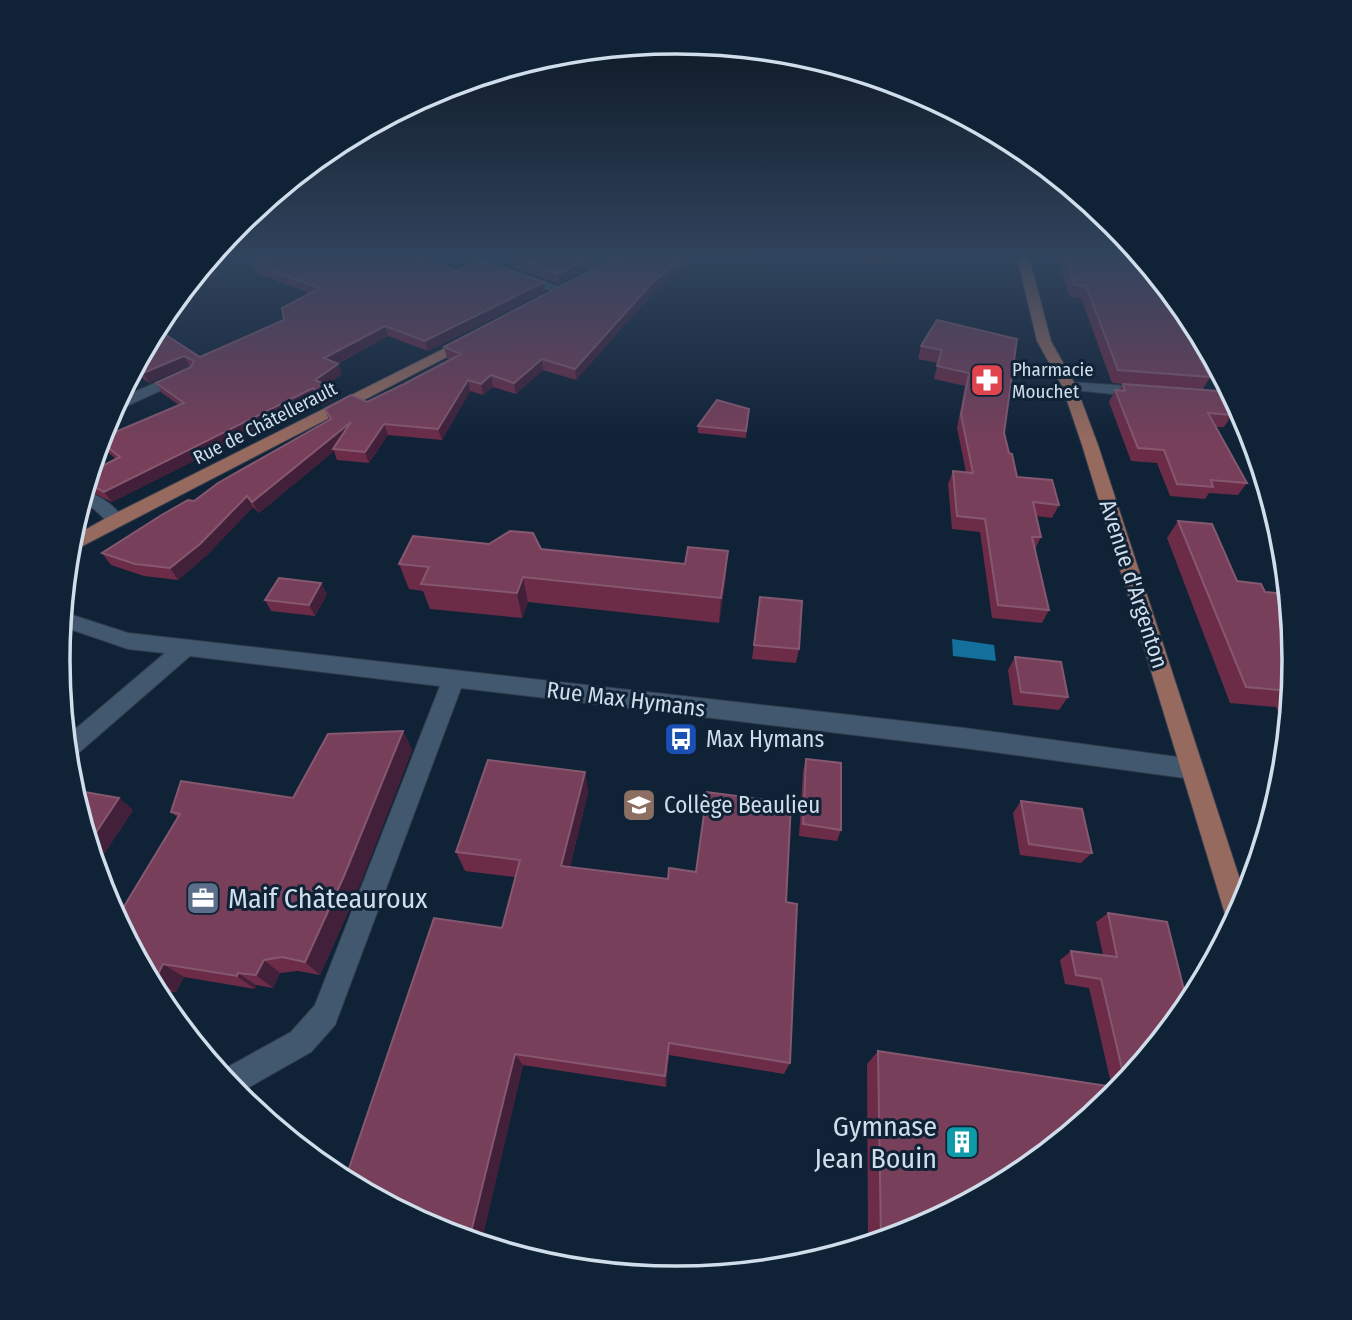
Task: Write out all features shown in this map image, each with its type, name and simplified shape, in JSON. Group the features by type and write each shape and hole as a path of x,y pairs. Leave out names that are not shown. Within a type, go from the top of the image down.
{"main road":[{"name":"Avenue d'Argenton","path":"1038,319 1044,341 1069,386 1233,898"},
{"name":"Rue de Châtellerault","path":"83,539 484,333"}],"street":[{"path":"129,399 190,372"},
{"path":"1069,386 1155,393"},
{"path":"1181,395 1222,399"},
{"path":"92,501 116,520"},
{"name":"Rue Max Hymans","path":"72,622 128,641 964,738 1192,769"},
{"path":"75,742 187,647"},
{"path":"239,1078 301,1042 326,1015 453,678"}],"water":[{"path":"952,639 994,645 996,661 953,656"}],"building":[{"path":"470,319 425,341 385,326 324,358 338,364 315,380 333,388 319,394 313,388 104,492 95,487 102,466 120,457 109,448 114,432 184,403 156,383 191,367 194,361 184,356 143,373 164,336 200,357 284,320"},
{"path":"499,319 620,319 575,369 542,359 514,383 491,375 481,384 468,380 438,429 384,424 365,452 333,449 351,422 252,502 247,496 200,544 170,568 135,564 102,553 160,516 188,500 194,501 218,483 331,419 325,409 351,395 367,402 461,354 444,347"},
{"path":"1098,319 1177,319 1210,377 1118,370"},
{"path":"937,320 1017,339 1004,433 1017,477 1052,480 1059,505 1033,502 1041,537 1032,537 1049,610 998,605 985,519 957,516 953,471 973,473 961,415 969,373 937,366 942,350 921,346"},
{"path":"1123,384 1218,391 1230,415 1208,413 1247,483 1211,480 1213,487 1177,484 1164,450 1138,448 1115,390 1125,391"},
{"path":"717,400 749,409 746,431 698,426"},
{"path":"1178,521 1212,524 1237,581 1261,584 1265,592 1278,593 1282,660 1280,690 1246,687"},
{"path":"510,531 533,533 541,549 685,564 688,547 728,551 721,598 523,577 517,593 421,584 429,567 399,564 413,536 489,544"},
{"path":"279,578 321,583 309,605 265,600"},
{"path":"760,597 802,601 799,649 754,645"},
{"path":"1015,657 1061,662 1068,697 1021,692"},
{"path":"403,731 344,876 305,962 282,957 264,960 256,975 238,973 237,976 163,964 158,974 123,908 180,814 171,812 181,781 293,798 328,734"},
{"path":"806,759 841,763 841,830 803,824"},
{"path":"488,760 585,772 561,866 668,879 669,868 696,872 707,792 791,803 786,902 797,904 790,1063 669,1043 665,1076 515,1054 471,1230 408,1203 348,1170 434,918 502,928 520,860 456,852"},
{"path":"85,792 119,798 96,833"},
{"path":"1021,801 1082,809 1092,853 1029,844"},
{"path":"1108,913 1167,922 1184,990 1157,1029 1122,1069 1101,979 1076,975 1071,951 1117,957"},
{"name":"Gymnase Jean Bouin","path":"878,1051 1106,1086 1045,1141 1013,1164 944,1203 881,1230"}],"place":[{"name":"Pharmacie Mouchet","path":"987,380"},
{"name":"Max Hymans","path":"681,739"},
{"name":"Collège Beaulieu","path":"639,805"},
{"name":"Maif Châteauroux","path":"203,898"},
{"name":"Gymnase Jean Bouin","path":"962,1142"}]}
